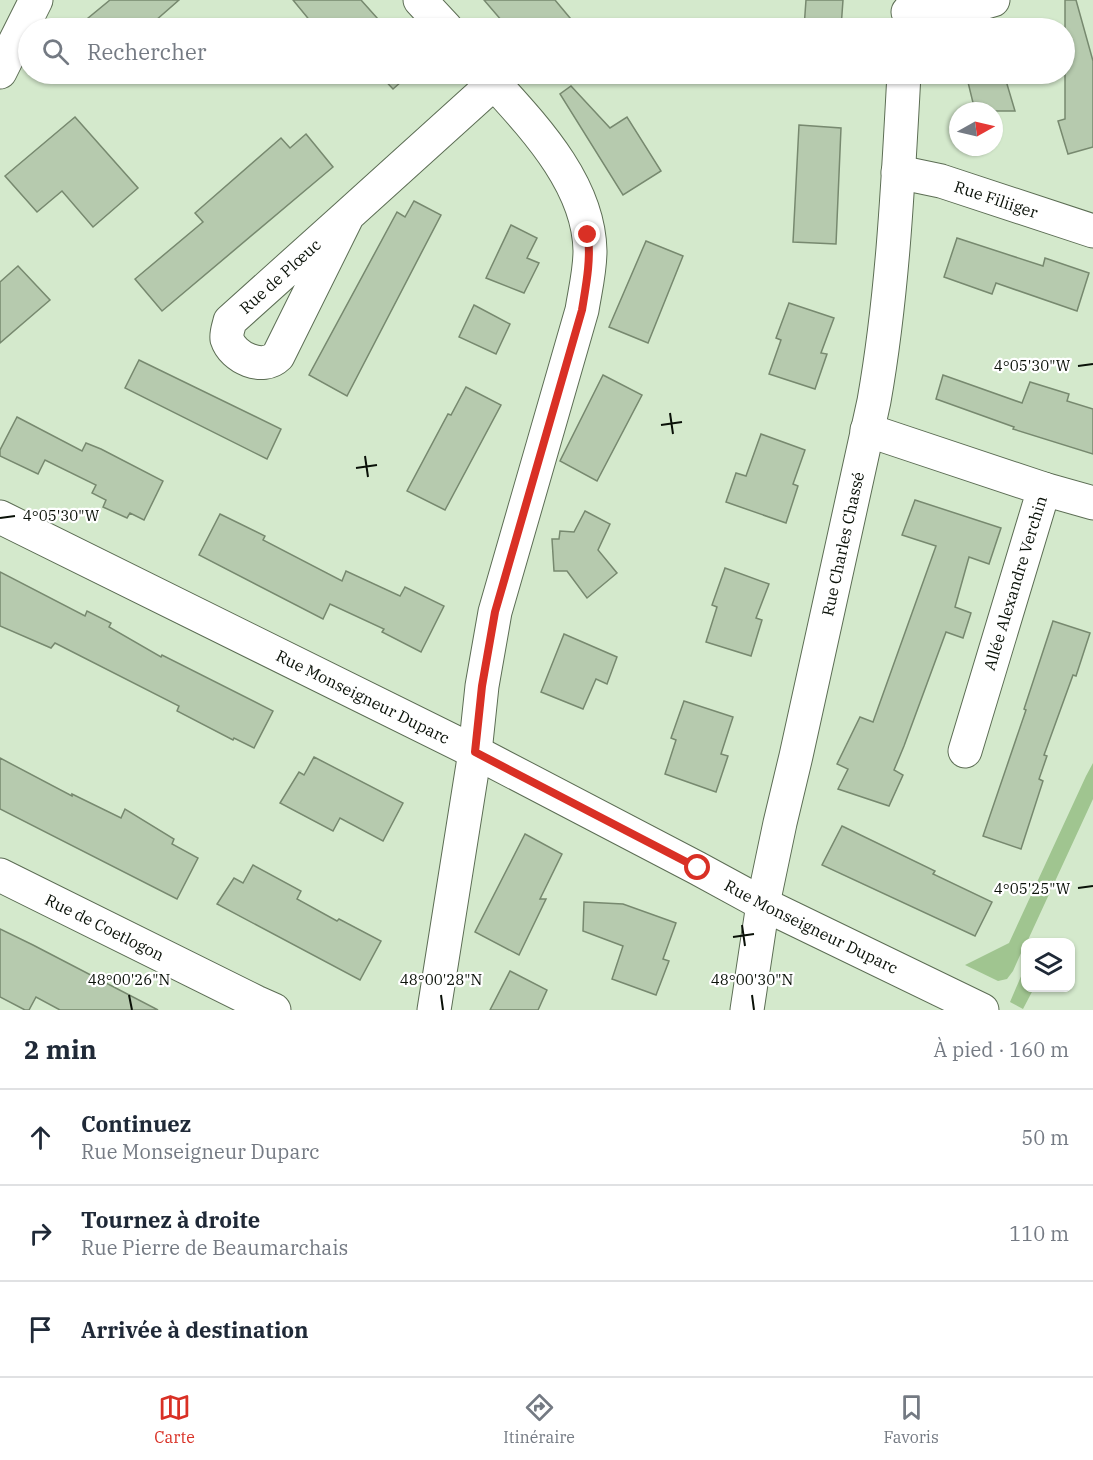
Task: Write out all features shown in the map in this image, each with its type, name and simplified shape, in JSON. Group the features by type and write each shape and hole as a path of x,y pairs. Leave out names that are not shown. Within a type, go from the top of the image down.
{"street":[{"path":"27,18 36,0"},
{"path":"420,0 437,18"},
{"path":"908,13 962,9 993,0"},
{"path":"0,72 18,36"},
{"path":"348,215 484,84"},
{"path":"434,1010 495,612 582,310 590,252 584,213 558,161 546,142 495,84"},
{"name":"Rue Charles Chassé","path":"747,1010 763,904 882,356 888,309 903,84"},
{"name":"Rue Filiiger","path":"898,172 941,181 1093,231"},
{"name":"Allée Alexandre Verchin","path":"867,430 1044,489 965,751"},
{"path":"1044,489 1093,503"},
{"name":"Rue Monseigneur Duparc","path":"0,517 475,752 763,904 982,1010"},
{"name":"Rue de Coetlogon","path":"0,875 274,1010"}],"green space":[{"path":"1093,763 1093,799 1029,938 1021,938 1021,953 1013,971 1007,979 998,981 965,965 1009,943"},
{"path":"1021,976 1021,992 1032,992 1023,1009 1010,1002"}],"building":[{"path":"110,0 179,0 158,18 88,18"},
{"path":"293,0 361,0 377,18 308,18"},
{"path":"484,0 555,0 570,18 499,18"},
{"path":"806,0 843,0 842,18 805,18"},
{"path":"1065,0 1076,0 1093,61 1093,147 1068,154 1058,121 1065,119 1065,84 1075,84 1075,18 1065,18"},
{"path":"388,84 399,84 393,89"},
{"path":"968,84 1007,84 1015,111 1003,111 1003,102 973,102"},
{"path":"571,86 610,128 627,117 661,171 623,195 560,94"},
{"path":"75,117 138,188 93,227 62,191 37,212 5,176"},
{"path":"799,125 841,128 836,244 793,242"},
{"path":"306,134 333,167 162,311 135,279 203,222 195,213 281,138 290,148"},
{"path":"414,201 441,215 347,396 309,375 397,212 405,217"},
{"path":"511,225 537,238 527,258 539,263 524,293 486,278"},
{"path":"957,238 1043,266 1045,258 1089,273 1077,311 996,283 992,294 944,277"},
{"path":"646,241 683,256 648,343 609,327"},
{"path":"18,266 50,300 0,343 0,282"},
{"path":"789,303 834,318 821,353 827,354 815,389 769,374 781,340 776,338"},
{"path":"474,305 510,324 496,354 459,337"},
{"path":"139,360 281,429 267,459 125,388"},
{"path":"603,375 642,395 597,481 560,461"},
{"path":"943,375 1022,403 1030,382 1069,394 1067,401 1093,409 1093,454 1013,429 1014,427 936,399"},
{"path":"466,387 501,405 445,510 407,491 448,414 451,415"},
{"path":"17,417 82,451 86,443 163,481 144,520 130,513 127,518 103,507 106,500 92,493 96,485 45,460 38,474 0,456 0,450"},
{"path":"761,434 805,450 793,484 798,486 786,523 726,502 736,473 746,476"},
{"path":"915,500 1001,528 989,564 969,557 955,607 971,613 963,638 946,632 894,770 903,775 889,806 838,789 848,769 837,764 860,717 873,722 936,546 902,535"},
{"path":"585,511 610,524 598,550 617,573 587,598 567,571 554,571 552,539 559,539 560,531 574,532"},
{"path":"220,514 265,536 263,540 342,581 346,571 400,596 405,587 444,606 421,652 382,632 384,629 330,604 323,619 199,555"},
{"path":"725,568 769,584 756,618 762,620 751,656 706,642 717,607 712,605"},
{"path":"0,572 85,616 87,611 111,623 109,627 161,657 162,655 273,711 254,748 234,738 233,740 177,711 179,706 55,643 51,648 0,626"},
{"path":"1053,621 1090,633 1076,676 1073,675 1044,755 1047,756 1039,779 1043,781 1021,849 983,836 1026,710 1024,709"},
{"path":"564,634 617,657 607,684 596,679 583,709 541,692"},
{"path":"684,701 733,717 721,754 728,756 716,792 665,774 676,740 671,738"},
{"path":"314,757 403,803 383,841 340,818 333,831 280,803 299,772 304,775"},
{"path":"0,758 72,796 72,794 121,818 125,809 174,839 172,844 198,858 177,899 0,809"},
{"path":"842,826 935,871 933,874 992,902 975,936 822,865"},
{"path":"525,834 562,854 540,899 546,899 519,955 475,932"},
{"path":"253,865 301,891 297,899 381,941 360,980 217,904 234,878 243,883"},
{"path":"584,902 623,904 676,923 663,959 669,961 656,995 612,979 623,946 583,931"},
{"path":"0,929 158,1010 60,1010 36,997 29,1010 25,1010 0,997"},
{"path":"510,971 547,990 538,1010 490,1010"}],"route":[{"path":"588,235 590,252 588,278 582,310 491,629 475,752 698,868"}]}
